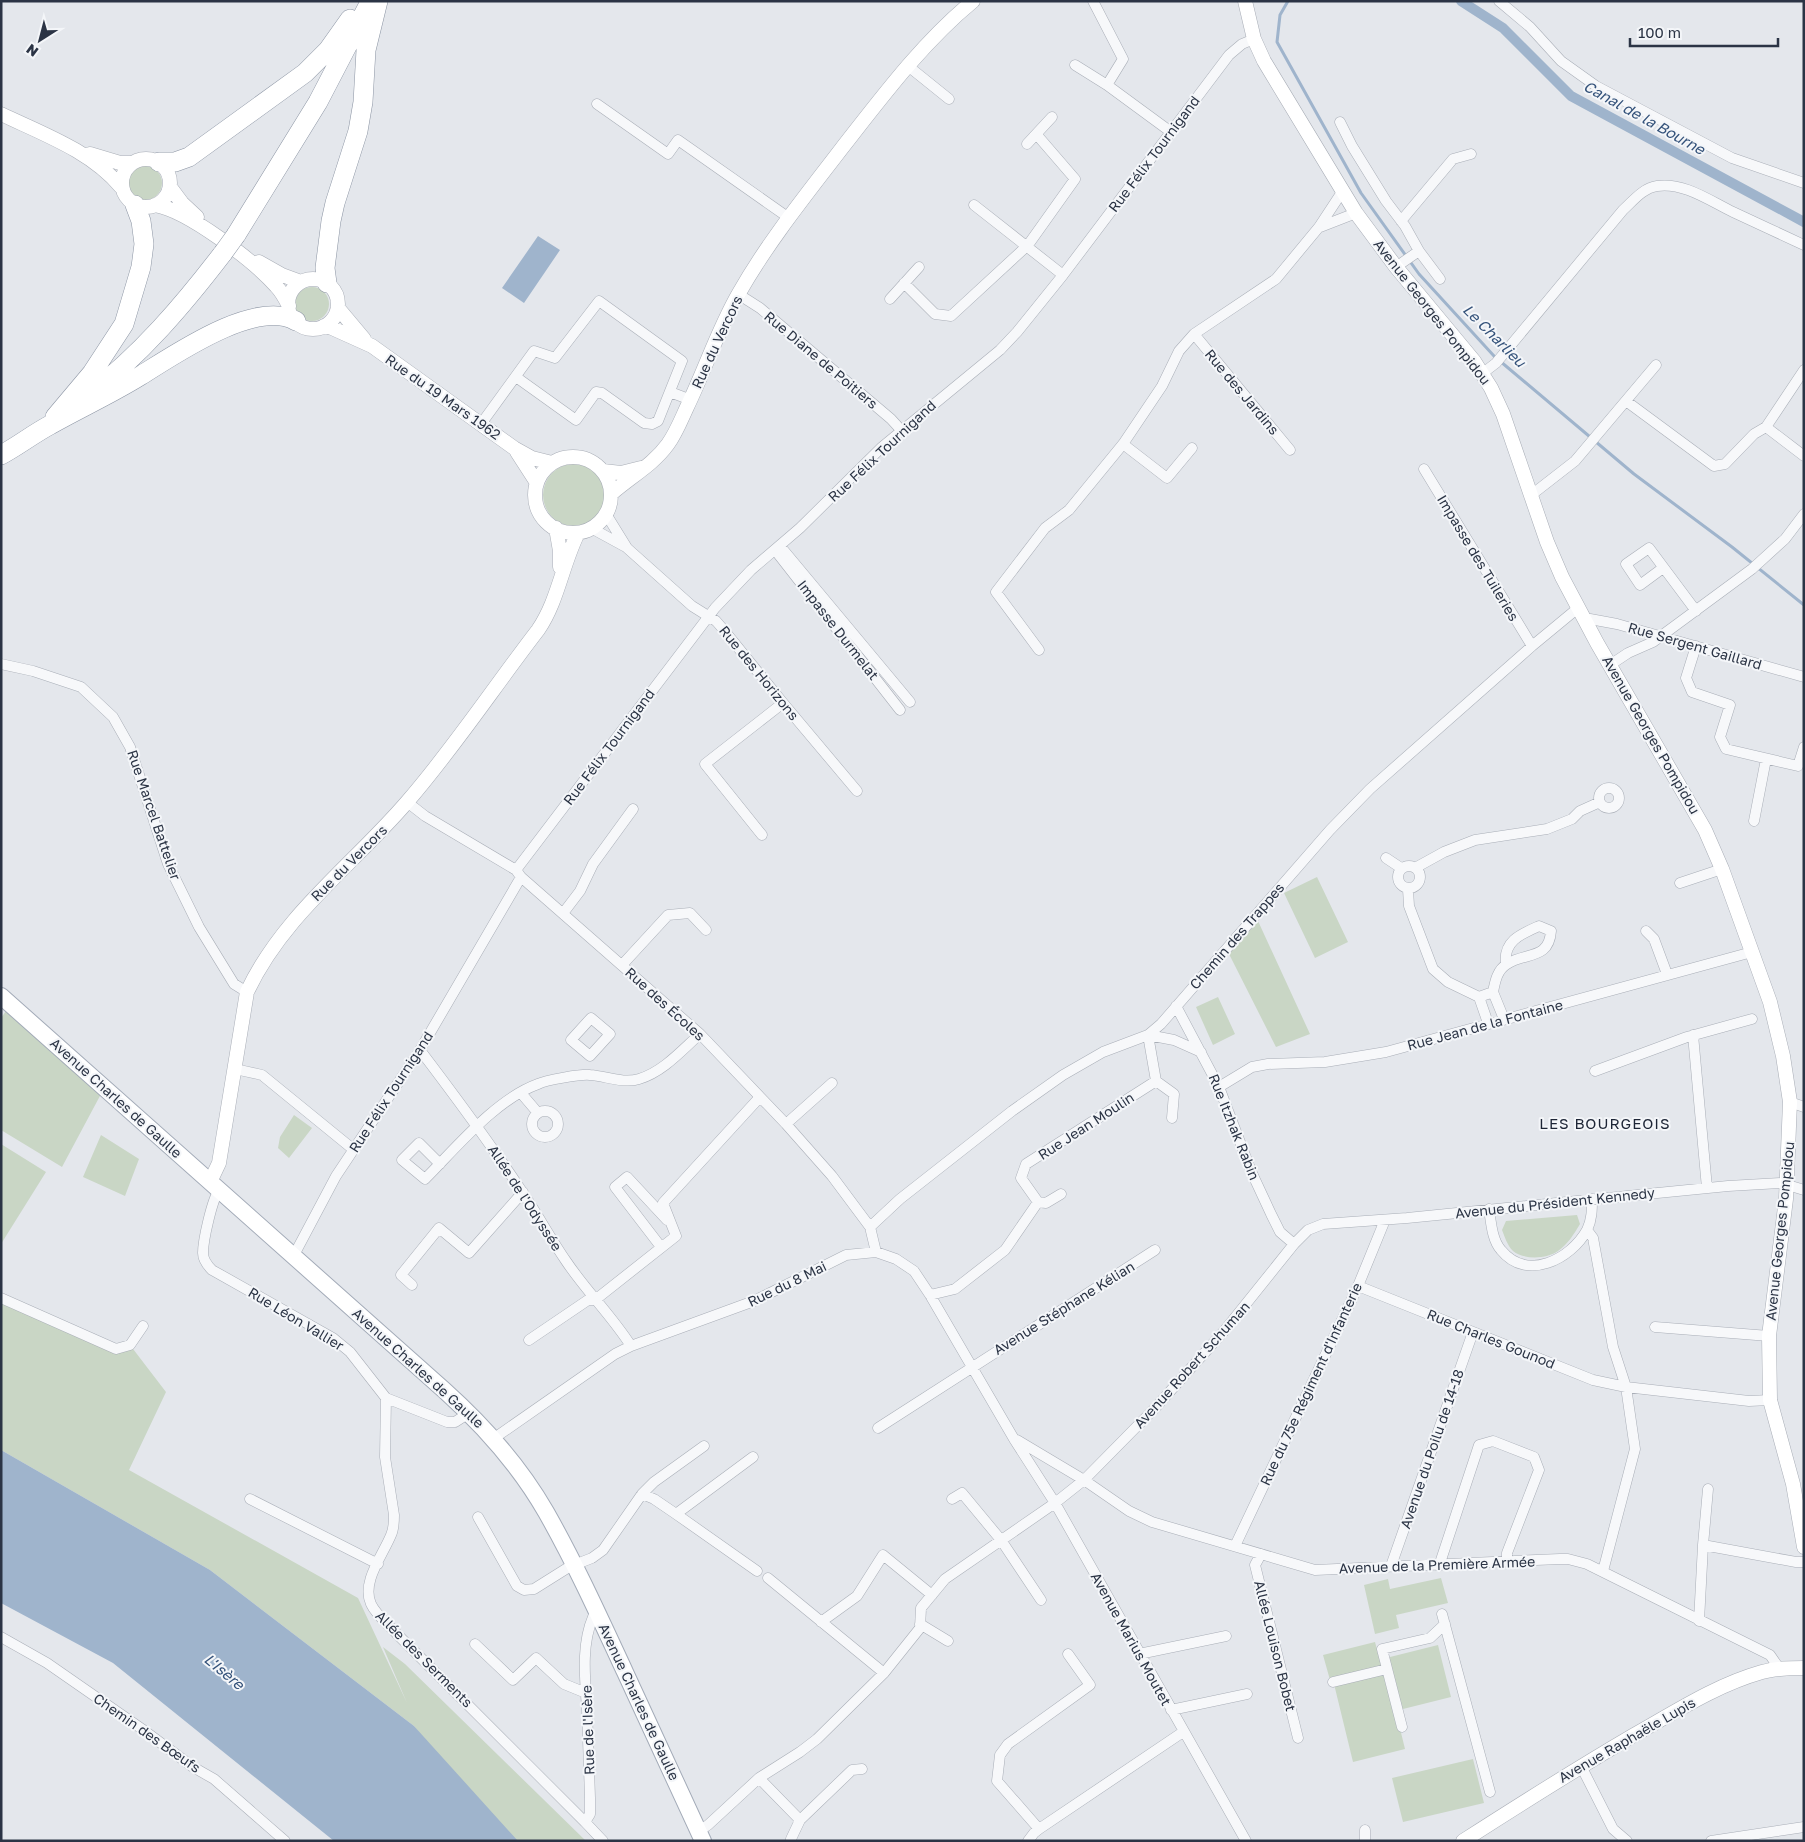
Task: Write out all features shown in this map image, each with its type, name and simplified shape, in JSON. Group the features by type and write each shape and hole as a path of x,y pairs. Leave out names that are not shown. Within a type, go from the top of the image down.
{"highway":[{"path":"159,162 175,162 190,157 305,74 328,50 362,1"},
{"path":"48,426 99,386 142,346 200,283 223,253 318,102 370,1"},
{"path":"327,283 325,268 331,221 358,131 363,102 366,50 378,1"},
{"path":"48,426 92,373 124,324 142,267 144,244 142,221 135,205"},
{"path":"1,455 48,426 140,376 178,351 220,330 248,320 270,315 286,316 292,314"}],"main road":[{"name":"Avenue Charles de Gaulle","path":"1,996 469,1413 493,1439 520,1473 545,1511 574,1566 701,1836"}],"street":[{"name":"Rue du Vercors","path":"612,494 647,466 669,443 738,294 758,261 789,218 908,66 940,30 973,1"},
{"path":"1093,1 1123,59 1107,85"},
{"name":"Avenue Georges Pompidou","path":"1245,1 1254,39 1274,79 1342,192 1356,213 1408,259 1491,388 1503,414 1530,496 1562,577 1585,621 1705,830 1752,952 1770,1002 1783,1056 1790,1102 1787,1184 1769,1336 1770,1400 1792,1484 1804,1547"},
{"path":"1499,1 1530,27 1561,61 1596,86 1732,158 1804,183"},
{"name":"Rue Félix Tournigand","path":"293,1256 336,1176 420,1050 519,874 708,616 751,570 800,528 901,430 1000,350 1063,275 1229,55 1242,44 1254,39"},
{"path":"908,66 949,99"},
{"path":"1075,66 1107,85 1171,132"},
{"path":"597,104 668,154 678,140 789,218"},
{"path":"1,114 75,150 109,173 122,187 126,198 135,205 146,207 155,205 166,197 170,187 169,176 167,170 159,162 143,158 130,164 123,174 122,187"},
{"path":"1027,144 1052,118"},
{"path":"1340,122 1352,146 1386,201 1401,221 1408,259 1440,279"},
{"path":"904,283 935,314 951,316 1028,245 1075,179 1037,135"},
{"path":"75,150 130,164"},
{"path":"1401,221 1454,160 1471,154"},
{"path":"1483,373 1499,360 1623,210 1648,189 1657,186 1673,186 1693,192 1804,244"},
{"path":"170,187 190,211 260,262 282,275 301,282 317,279 327,283"},
{"path":"1039,650 996,592 1045,528 1069,510 1123,444 1162,386 1178,351 1194,334 1276,279 1320,227 1342,192"},
{"path":"155,205 172,210 225,243 259,269 277,287 292,314"},
{"path":"974,205 1028,245 1063,275"},
{"path":"1320,227 1356,213"},
{"path":"890,298 919,267"},
{"path":"292,314 290,294 301,282"},
{"name":"Rue du 19 Mars 1962","path":"327,283 335,291 338,308 372,346"},
{"name":"Rue Diane de Poitiers","path":"738,294 760,308 891,419 901,430"},
{"path":"481,424 534,351 555,358 599,301 682,361 658,421 652,424 644,423 602,393 596,392 576,420 516,377"},
{"path":"324,326 333,318 338,308"},
{"name":"Rue du 19 Mars 1962","path":"292,314 312,328 324,326 332,328 372,346 514,448 532,458 552,463"},
{"name":"Rue des Jardins","path":"1194,334 1290,450"},
{"path":"1530,496 1575,461 1656,365"},
{"path":"1626,401 1714,466 1725,464 1754,434 1766,427 1804,370"},
{"path":"670,392 690,400"},
{"path":"1766,427 1804,456"},
{"path":"1123,444 1167,478 1192,448"},
{"name":"Rue du 19 Mars 1962","path":"514,448 537,483"},
{"path":"579,457 588,460 603,471 608,478 612,494 606,514 602,520 585,531 571,533 556,528 542,517 538,509 537,483 552,463 561,459 579,457"},
{"path":"603,471 621,473 647,466"},
{"name":"Impasse des Tuileries","path":"1424,469 1532,646"},
{"name":"Rue des Horizons","path":"606,514 626,548 692,606 708,616 723,629 857,791"},
{"path":"1610,665 1628,653 1646,646 1752,568 1785,539 1804,514"},
{"name":"Rue du Vercors","path":"556,528 560,551 561,576"},
{"name":"Rue du Vercors","path":"215,1186 247,992 257,970 298,914 407,802 545,620 555,597 561,576 585,531"},
{"name":"Rue des Horizons","path":"585,531 626,548"},
{"path":"777,548 910,702"},
{"name":"Impasse Durmelat","path":"777,548 900,710"},
{"path":"1663,568 1696,611"},
{"name":"Chemin des Trappes","path":"870,1227 900,1199 1012,1111 1063,1075 1103,1052 1148,1035 1160,1024 1343,816 1370,789 1532,646 1578,608"},
{"name":"Rue Sergent Gaillard","path":"1585,621 1590,619 1606,621 1804,677"},
{"path":"1696,646 1686,678 1692,692 1730,705 1720,737 1726,749 1798,766 1804,747"},
{"name":"Rue Marcel Battelier","path":"1,664 33,671 81,687 113,717 130,746 168,864 199,927 224,968 234,984 247,992"},
{"path":"762,835 705,764 783,703"},
{"path":"1754,821 1766,759"},
{"name":"Rue des Écoles","path":"407,802 425,816 519,874 700,1034 786,1124 832,1176 870,1227 876,1252"},
{"path":"1386,858 1401,868 1408,866 1415,868 1444,852 1475,840 1547,829 1572,819 1580,811 1600,802"},
{"path":"564,912 580,891 593,864 633,809"},
{"path":"1401,868 1398,877 1401,886 1408,889 1416,886 1420,877 1415,868"},
{"path":"1680,883 1722,870"},
{"path":"1408,889 1410,906 1433,969 1448,982 1479,996 1492,992"},
{"path":"622,965 668,915 690,913 706,930"},
{"path":"1504,1019 1492,992 1496,977 1506,964 1542,951 1550,942 1551,931 1539,926 1516,936 1505,955 1506,964"},
{"path":"1646,931 1654,939 1666,974"},
{"name":"Rue Jean de la Fontaine","path":"1220,1087 1252,1067 1268,1064 1324,1062 1386,1052 1752,952"},
{"path":"1479,996 1488,1023"},
{"name":"Rue Itzhak Rabin","path":"1176,1006 1220,1087 1252,1171 1271,1214 1280,1232 1294,1244"},
{"path":"1595,1071 1693,1036 1752,1019"},
{"path":"440,1164 477,1126 509,1100 538,1083 589,1075 614,1080 638,1080 663,1066 700,1034"},
{"path":"1172,1118 1174,1094 1156,1081 1148,1035 1174,1040 1201,1052"},
{"path":"1693,1036 1707,1188"},
{"name":"Allée de l'Odyssée","path":"420,1050 477,1126 523,1192 566,1261 595,1300 621,1330 631,1346"},
{"path":"589,1075 590,1056"},
{"path":"235,1069 262,1076 354,1150"},
{"name":"Rue Jean Moulin","path":"1038,1202 1021,1178 1026,1164 1156,1081"},
{"path":"786,1124 832,1083"},
{"path":"522,1093 538,1113"},
{"path":"529,1340 588,1300 595,1300 676,1236 662,1203 760,1097"},
{"path":"1790,1102 1804,1107"},
{"path":"661,1247 615,1187 627,1177 671,1225"},
{"name":"Avenue du Président Kennedy","path":"1323,1224 1385,1220 1774,1182 1804,1190"},
{"name":"Rue Léon Vallier","path":"215,1186 203,1254 205,1263 212,1270 332,1338 350,1352 386,1398"},
{"path":"412,1285 401,1275 439,1228 469,1253 523,1192"},
{"path":"930,1295 955,1288 1005,1250 1038,1202 1046,1203 1061,1194"},
{"path":"1489,1210 1491,1223 1500,1250 1521,1264 1548,1264 1566,1255 1587,1230 1592,1210 1592,1199"},
{"name":"Rue du 75e Régiment d'Infanterie","path":"1234,1546 1358,1286 1385,1220"},
{"name":"Avenue Robert Schuman","path":"701,1836 708,1825 759,1778 817,1739 884,1673 920,1628 921,1608 945,1579 1055,1503 1084,1480 1156,1407 1225,1330 1294,1244 1308,1230 1323,1224"},
{"path":"1587,1230 1594,1238 1613,1347 1626,1387 1635,1449 1603,1571"},
{"name":"Avenue Stéphane Kélian","path":"878,1428 1155,1250"},
{"name":"Rue du 8 Mai","path":"493,1439 615,1354 631,1346 754,1301 846,1255 876,1252 896,1259 914,1271 1014,1438"},
{"name":"Rue Charles Gounod","path":"1358,1286 1593,1380 1626,1387 1749,1401 1770,1400"},
{"path":"1,1298 116,1349 130,1345 143,1326"},
{"path":"1655,1327 1769,1336"},
{"name":"Avenue du Poilu de 14-18","path":"1391,1566 1473,1332"},
{"path":"386,1398 447,1422 454,1422 469,1413"},
{"name":"Allée des Serments","path":"386,1398 385,1457 394,1520 392,1534 378,1564 371,1574 369,1593 372,1605 397,1634 585,1822"},
{"name":"Avenue de la Première Armée","path":"1014,1438 1084,1480 1129,1511 1152,1522 1315,1570 1568,1559 1587,1564 1770,1654 1779,1668"},
{"name":"Avenue Marius Moutet","path":"1014,1438 1055,1503 1246,1841"},
{"path":"1439,1566 1479,1445 1493,1441 1534,1458 1539,1470 1507,1553 1507,1562"},
{"path":"478,1517 517,1586 524,1590 534,1589 592,1558 603,1550 642,1494 654,1482 704,1446"},
{"path":"676,1514 753,1457"},
{"path":"1700,1621 1703,1546 1708,1489"},
{"path":"952,1499 962,1493 1001,1540 1041,1600"},
{"path":"642,1494 654,1499 757,1571"},
{"path":"250,1499 378,1564"},
{"path":"1703,1546 1804,1562"},
{"name":"Allée Louison Bobet","path":"1261,1554 1255,1565 1298,1738"},
{"path":"821,1622 858,1596 883,1555 932,1595"},
{"path":"768,1578 884,1673"},
{"name":"Rue de l'Isère","path":"585,1822 590,1814 586,1642 588,1629 593,1617 598,1614"},
{"path":"1402,1727 1382,1649 1430,1638 1443,1619 1490,1792"},
{"path":"920,1624 948,1641"},
{"name":"Chemin des Bœufs","path":"1,1636 46,1663 142,1729 193,1767 214,1779 285,1841"},
{"path":"1139,1654 1226,1636"},
{"path":"475,1644 513,1680 536,1658 564,1684 586,1693"},
{"path":"1040,1829 997,1781 1000,1754 1008,1744 1090,1685 1068,1654"},
{"name":"Avenue Raphaële Lupis","path":"1462,1841 1581,1766 1693,1701 1726,1685 1763,1671 1779,1668 1804,1668"},
{"path":"1333,1682 1387,1669"},
{"path":"1171,1710 1247,1694"},
{"path":"1028,1841 1034,1833 1183,1732"},
{"path":"1581,1766 1613,1829 1627,1841"},
{"path":"791,1839 800,1820 852,1770 862,1769"},
{"path":"759,1778 800,1820"},
{"path":"585,1822 603,1841"},
{"path":"1711,1841 1804,1828"},
{"path":"1364,1841 1365,1830"}],"green space":[{"path":"145,166 157,171 162,183 157,195 145,200 133,195 128,183 133,171"},
{"path":"312,287 319,288 324,292 328,297 328,311 324,316 319,320 312,321 305,320 300,316 296,311 295,304 296,297 300,292 305,288"},
{"path":"568,464 580,464 596,473 603,483 605,495 603,507 596,517 580,526 568,526 557,521 548,512 543,501 543,489 548,478 557,469"},
{"path":"1317,877 1348,942 1315,958 1284,893"},
{"path":"1258,921 1310,1034 1276,1047 1229,954"},
{"path":"1218,997 1235,1034 1213,1045 1196,1007"},
{"path":"6,1011 101,1094 62,1167 1,1130 1,1018"},
{"path":"294,1115 312,1128 289,1158 278,1148 280,1137"},
{"path":"101,1135 139,1159 125,1196 83,1177"},
{"path":"1,1144 46,1172 1,1244"},
{"path":"1577,1215 1580,1224 1573,1235 1562,1248 1548,1256 1529,1257 1518,1254 1508,1244 1502,1230 1506,1221"},
{"path":"1,1298 116,1349 130,1345 166,1392 129,1470 358,1598 407,1703 383,1647 405,1664 586,1841 500,1841 414,1726 210,1570 1,1450"},
{"path":"1441,1578 1448,1603 1396,1615 1399,1628 1375,1634 1364,1585 1388,1579 1390,1589"},
{"path":"1375,1642 1382,1668 1330,1680 1323,1655"},
{"path":"1438,1645 1451,1697 1399,1710 1386,1658"},
{"path":"1386,1671 1405,1749 1353,1762 1334,1684"},
{"path":"1473,1759 1484,1803 1403,1822 1392,1778"}],"water":[{"path":"538,236 560,250 524,303 502,288"},
{"name":"L'Isère","path":"1,1450 210,1570 414,1726 518,1841 334,1841 113,1663 1,1603"}],"waterway":[{"name":"Le Charlieu","path":"1288,1 1280,15 1277,42 1361,193 1419,274 1494,356 1634,474 1732,547 1804,605"},
{"name":"Canal de la Bourne","path":"1461,1 1503,28 1571,96 1804,222"}],"district":[{"name":"LES BOURGEOIS","path":"1605,1124"}]}
